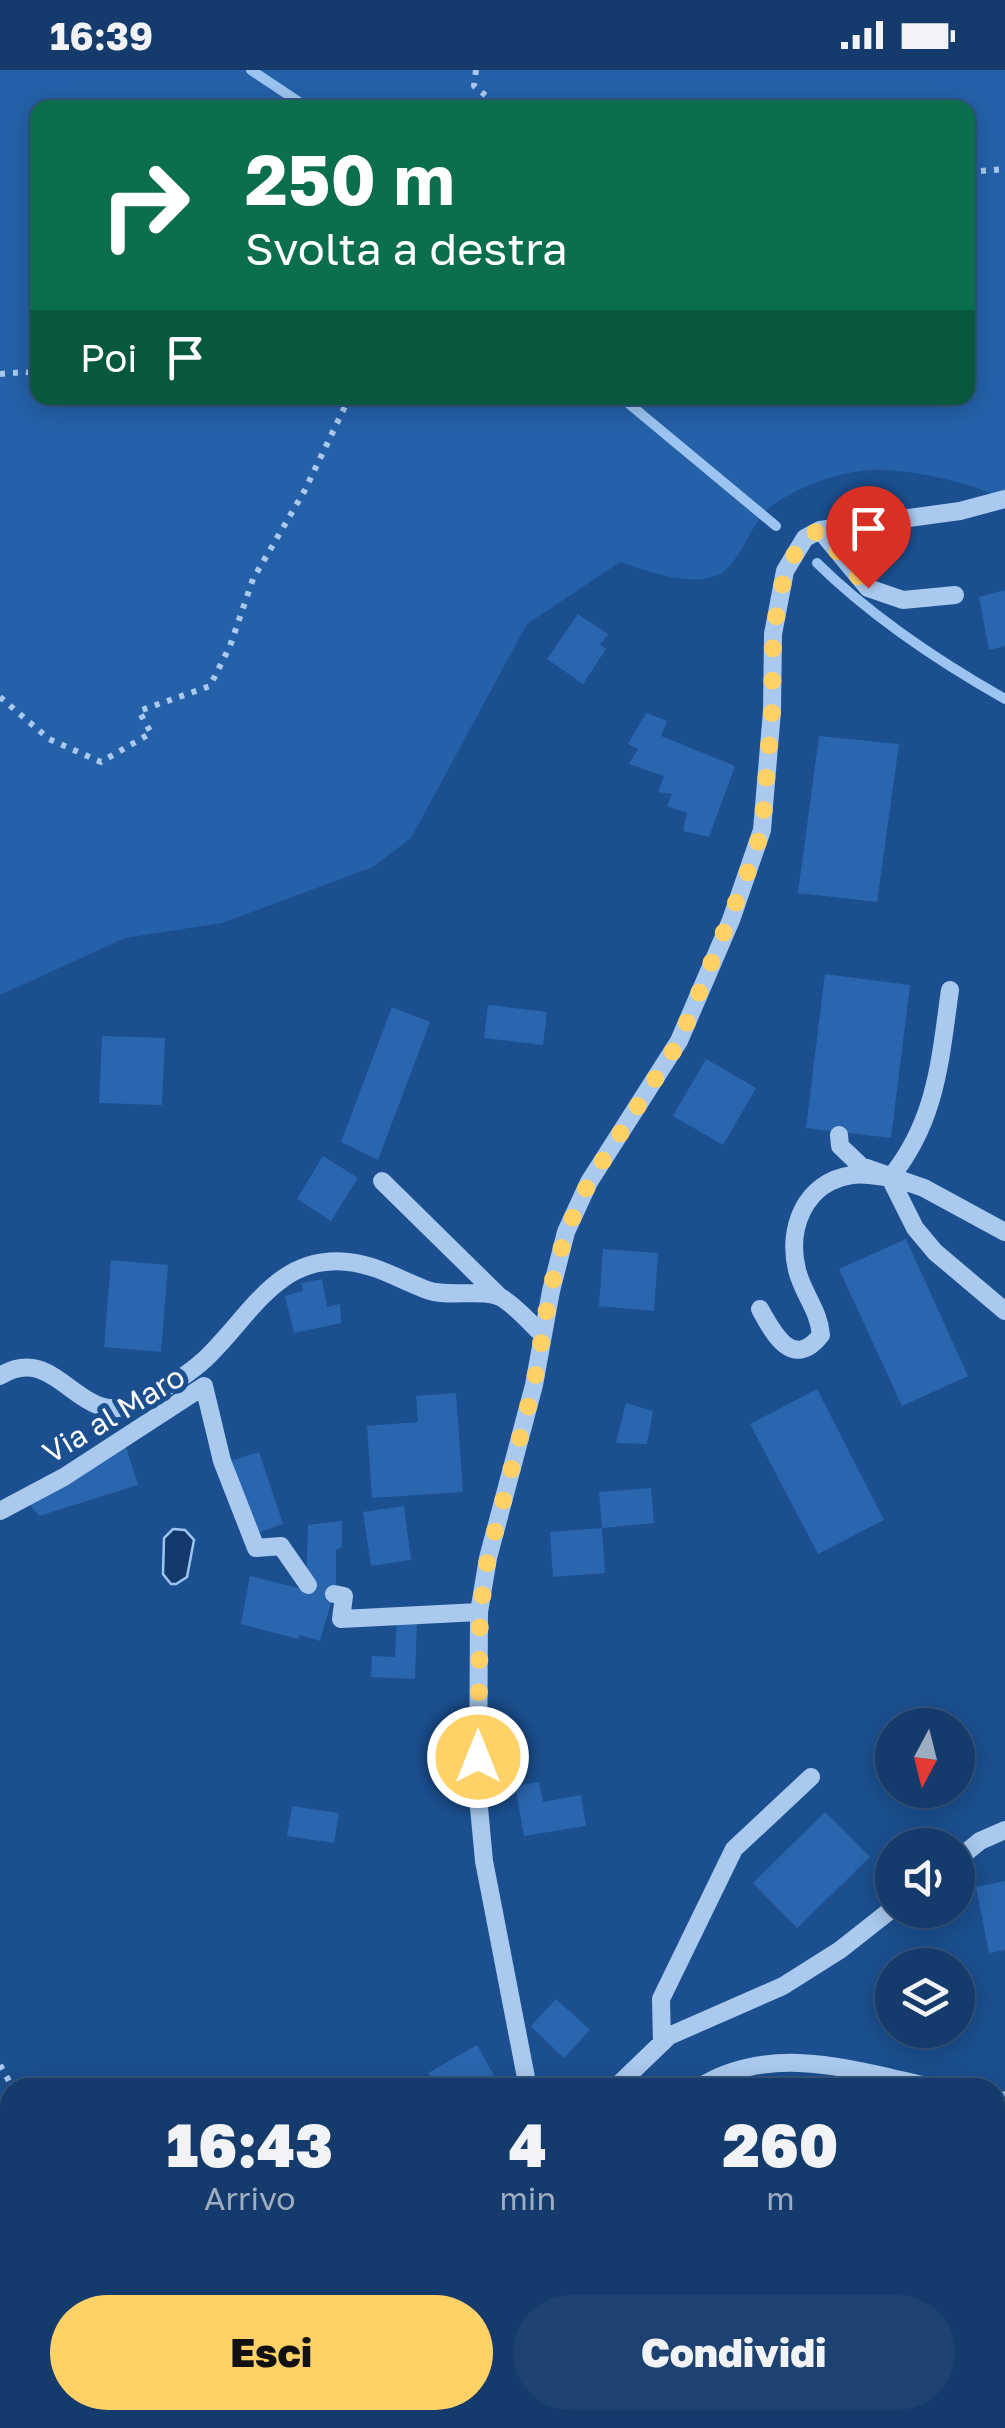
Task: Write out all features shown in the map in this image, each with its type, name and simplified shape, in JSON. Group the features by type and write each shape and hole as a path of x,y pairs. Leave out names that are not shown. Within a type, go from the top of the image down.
{"street":[{"path":"526,2078 484,1861 478,1797 480,1612 488,1558 534,1385 566,1232 589,1182 679,1042 744,883 762,830 772,711 773,634 785,571 804,538 820,530 960,510 1005,499"},
{"path":"820,530 868,588 904,600 955,595"},
{"path":"890,1178 913,1150 936,1088 950,990"},
{"path":"838,1135 840,1146 850,1157 890,1178 924,1188 1005,1232"},
{"path":"760,1308 774,1336 786,1347 813,1345 821,1335 820,1318 798,1274 793,1244 800,1212 835,1180 853,1175 890,1178"},
{"path":"890,1178 915,1228 935,1252 1005,1311"},
{"path":"382,1181 542,1334"},
{"path":"0,1376 12,1368 28,1366 45,1370 99,1406 129,1406 202,1362 266,1290 290,1272 322,1262 374,1266 432,1292 500,1297"},
{"name":"Via al Maro","path":"0,1511 64,1478 204,1386 222,1461 256,1548 281,1546 308,1585"},
{"path":"334,1594 344,1596 341,1620 480,1612"},
{"path":"662,2043 661,1998 734,1849 811,1777"},
{"path":"975,1845 1005,1830"},
{"path":"625,2078 669,2036 783,1986 875,1922"},
{"path":"718,2078 738,2068 825,2063 891,2078"}],"path":[{"path":"476,70 474,86 491,100"},
{"path":"975,172 1005,170"},
{"path":"0,374 30,373"},
{"path":"0,696 49,738 100,762 151,734 138,711 210,686 230,646 253,579 305,490 346,405"}],"shaded area":[{"path":"0,70 1005,70 1005,500 939,478 901,471 857,471 804,488 769,508 732,563 718,575 681,579 620,562 527,624 411,838 373,867 222,923 125,938 0,995"},
{"path":"173,1529 185,1530 194,1540 187,1577 176,1584 171,1584 163,1574 164,1538"}],"building":[{"path":"1005,590 1005,646 989,650 979,597"},
{"path":"578,614 608,634 600,645 606,649 583,684 547,659"},
{"path":"646,713 667,721 661,736 735,766 709,837 683,831 687,813 667,806 672,794 658,792 664,776 629,764 638,749 628,744"},
{"path":"819,736 899,744 877,902 798,893"},
{"path":"825,974 910,985 891,1138 806,1128"},
{"path":"488,1005 547,1012 543,1045 484,1038"},
{"path":"392,1007 430,1022 378,1160 341,1142"},
{"path":"102,1036 165,1038 162,1105 99,1103"},
{"path":"706,1059 756,1088 723,1145 673,1116"},
{"path":"323,1156 358,1178 331,1221 297,1199"},
{"path":"906,1239 968,1376 902,1406 839,1269"},
{"path":"603,1249 658,1253 654,1311 599,1306"},
{"path":"111,1260 168,1265 161,1352 104,1347"},
{"path":"322,1279 327,1307 340,1304 341,1323 294,1333 285,1296 303,1291 301,1283"},
{"path":"817,1389 884,1520 818,1554 750,1424"},
{"path":"456,1393 463,1492 372,1498 367,1426 418,1422 416,1396"},
{"path":"626,1403 653,1411 647,1444 616,1443"},
{"path":"125,1444 138,1485 39,1516 27,1501"},
{"path":"259,1452 283,1524 254,1534 227,1462"},
{"path":"651,1488 654,1523 602,1528 599,1492"},
{"path":"404,1506 411,1560 371,1566 363,1512"},
{"path":"342,1521 342,1547 336,1550 336,1586 320,1641 241,1624 250,1576 306,1590 308,1525"},
{"path":"602,1528 605,1573 553,1577 550,1532"},
{"path":"397,1620 417,1622 415,1679 371,1677 372,1656 395,1657"},
{"path":"539,1782 543,1802 581,1795 586,1826 524,1836 515,1786"},
{"path":"292,1806 339,1813 334,1843 287,1836"},
{"path":"825,1812 870,1857 797,1928 753,1883"},
{"path":"1005,1881 1005,1950 989,1953 976,1887"},
{"path":"556,1999 590,2030 564,2058 531,2026"},
{"path":"477,2045 495,2078 431,2078 428,2073"}],"waterway":[{"path":"251,70 296,100"},
{"path":"630,405 776,526"},
{"path":"817,563 906,637 1005,699"}],"route":[{"path":"478,1757 480,1612 488,1558 534,1385 550,1291 566,1232 589,1182 679,1042 730,920 762,830 772,711 773,634 785,571 804,538 820,530 868,588"}]}
